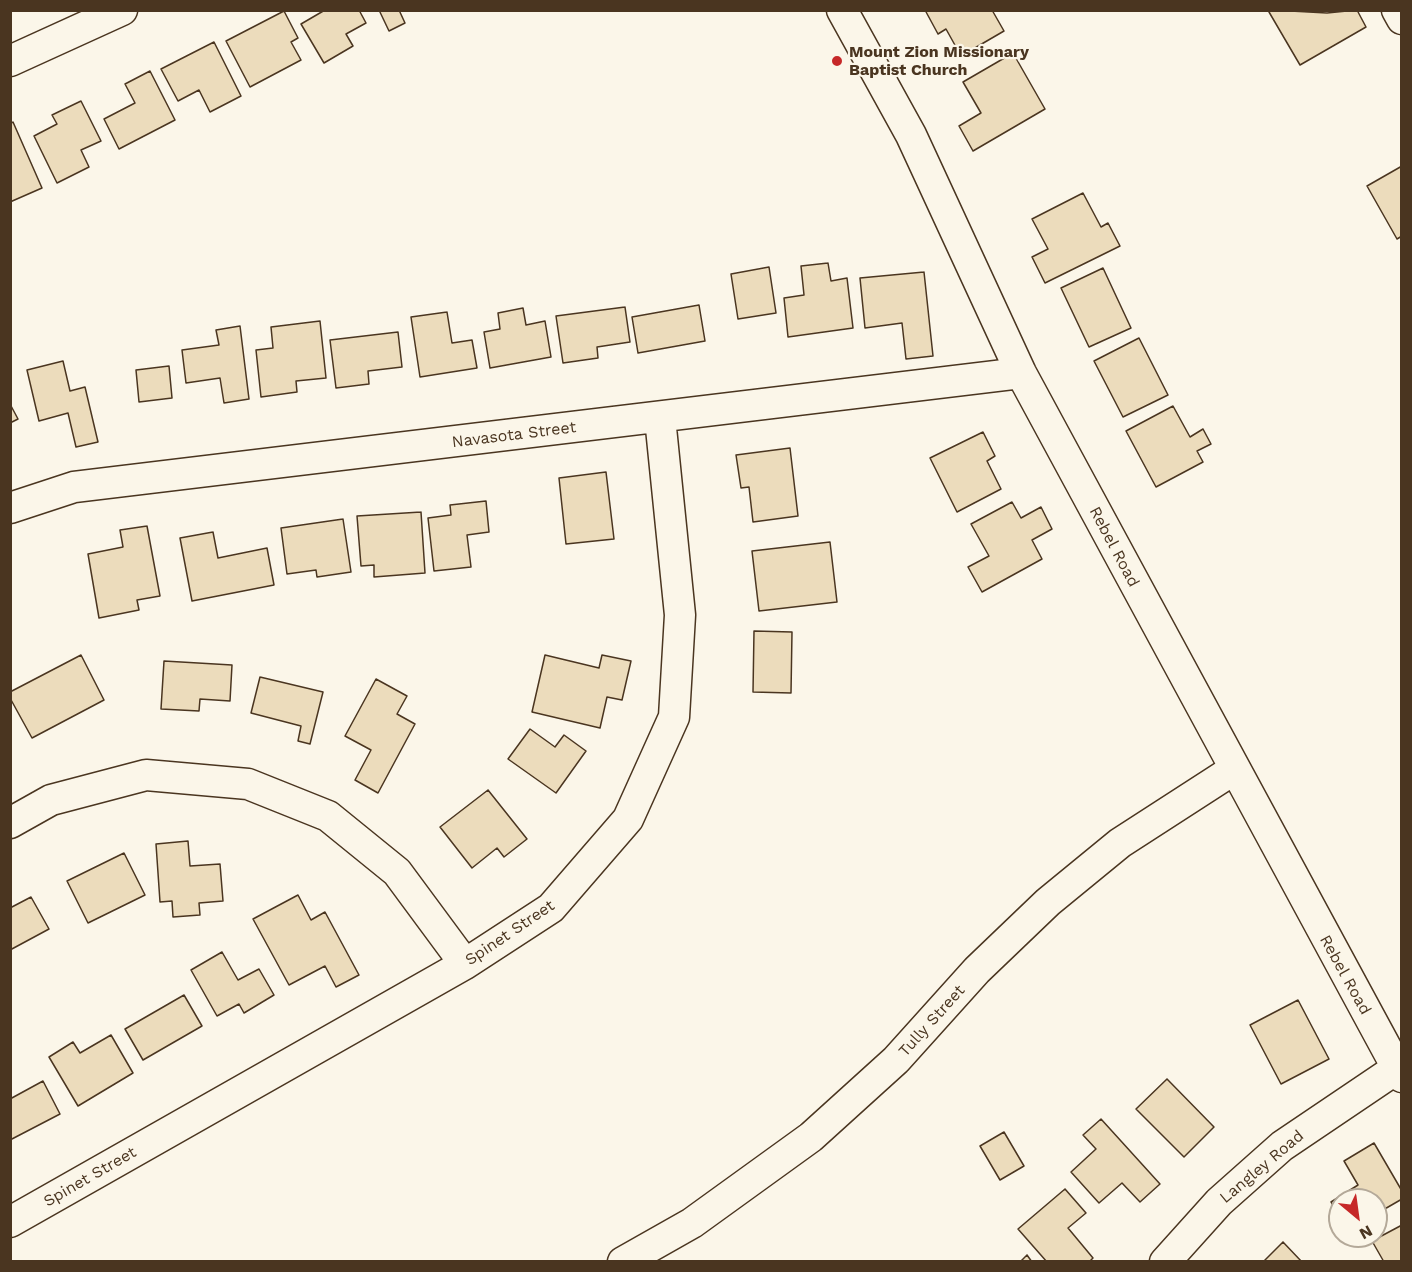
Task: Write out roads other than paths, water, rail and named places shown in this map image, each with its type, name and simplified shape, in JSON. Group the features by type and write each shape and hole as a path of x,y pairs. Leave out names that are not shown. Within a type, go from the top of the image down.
{"street":[{"path":"10,61 122,10"},
{"name":"Rebel Road","path":"842,10 911,135 1020,373 1233,771 1400,1070"},
{"path":"1397,10 1401,19"},
{"name":"Navasota Street","path":"10,508 74,486 660,418 1020,373"},
{"name":"Spinet Street","path":"10,1222 465,964 551,908 628,819 674,717 680,615 660,418"},
{"name":"Tully Street","path":"623,1262 692,1223 811,1137 896,1060 978,970 1048,902 1120,843 1233,771"},
{"path":"10,823 51,801 146,775 248,784 328,816 397,872 465,964"},
{"name":"Langley Road","path":"1165,1262 1220,1202 1282,1146 1400,1070"}],"place":[{"name":"Mount Zion Missionary Baptist Church","path":"837,61"}]}
